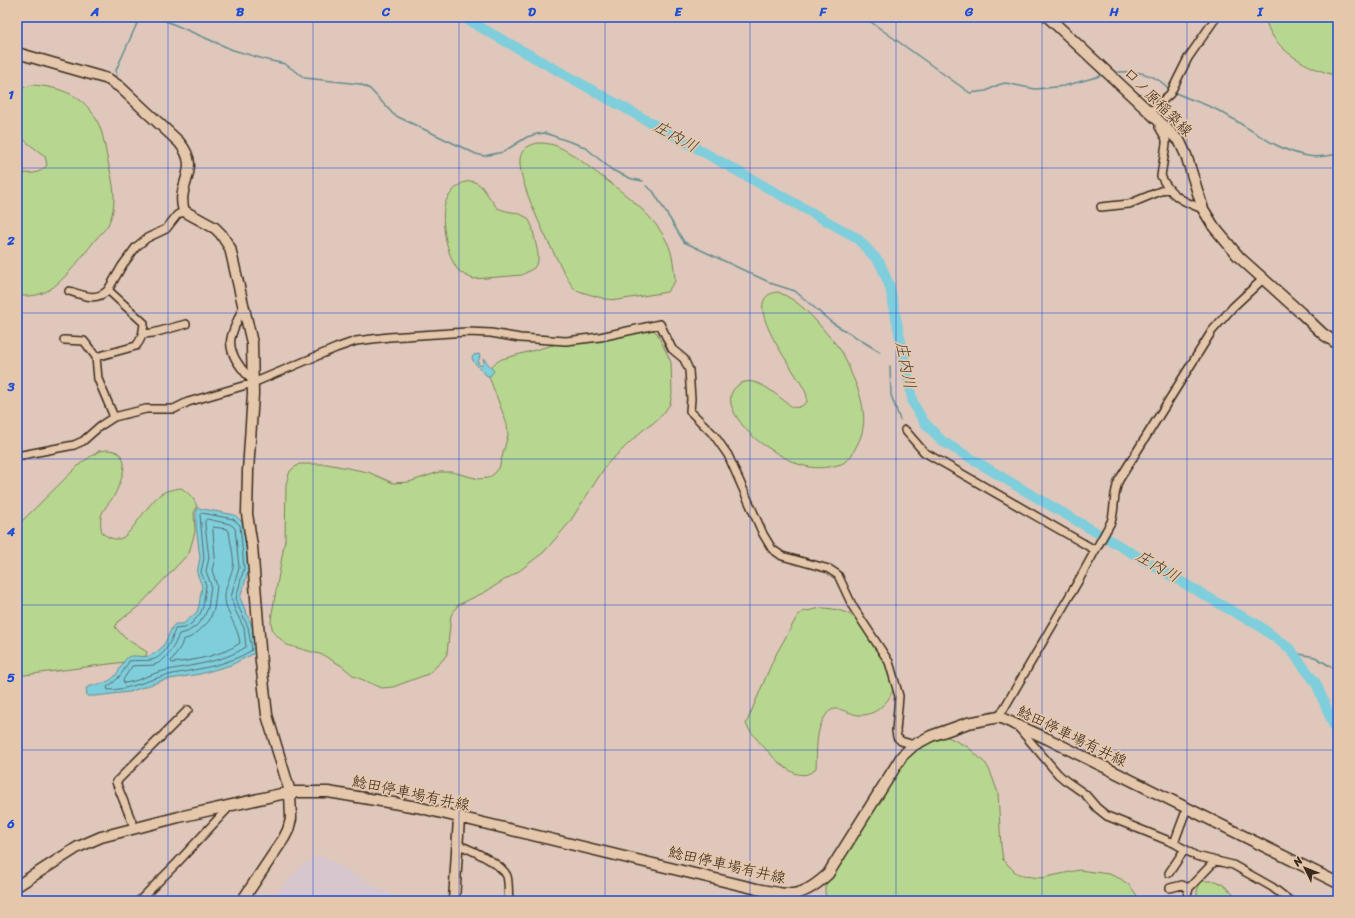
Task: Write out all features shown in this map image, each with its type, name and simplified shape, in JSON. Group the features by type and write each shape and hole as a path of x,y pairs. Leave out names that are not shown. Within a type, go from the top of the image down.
{"main road":[{"name":"口ノ原稲築線","path":"1048,17 1180,142 1184,148 1203,209 1225,241 1239,257 1323,334 1338,344"},
{"path":"17,53 108,80 120,87 167,130 185,149 189,160 190,166 182,198 184,211 215,228 230,248 252,343 253,383 247,514 252,546 261,662 267,715 290,792 291,819 288,830 279,846 242,901"},
{"name":"鯰田停車場有井線","path":"17,886 78,847 101,837 134,827 290,792 328,792 417,808 787,895 801,892 815,886 828,874 902,756 914,745 931,736 968,723 999,717 1338,883"},
{"path":"454,901 459,818"}],"street":[{"path":"1150,112 1170,94 1188,58 1215,19"},
{"path":"1158,120 1159,127 1166,139 1161,176 1168,188 1182,201 1203,209"},
{"path":"1101,208 1129,204 1168,188"},
{"path":"69,291 93,298 108,290 122,266 136,247 147,238 166,229 176,216 184,211"},
{"path":"999,717 1111,522 1114,512 1115,489 1117,484 1160,412 1212,331 1233,307 1263,279"},
{"path":"96,357 136,346 143,334 144,324 108,290"},
{"path":"244,305 231,338 231,349 236,361 253,383"},
{"path":"143,334 153,333 186,324"},
{"path":"17,456 83,442 100,426 114,417 146,409 174,409 188,402 253,383 356,341 389,337 467,332 566,341 600,337 660,324 672,349 684,359 690,370 690,411 714,435 728,455 763,534 772,549 782,556 829,569 838,575 853,607 889,662 899,696 896,731 897,737 901,741 914,745"},
{"path":"64,340 84,341 96,357 98,379 114,417"},
{"path":"906,430 924,452 1096,550"},
{"path":"134,827 116,782 188,710"},
{"path":"1013,723 1058,774 1085,794 1097,808 1107,816 1174,843 1196,856 1233,865 1272,887 1290,901"},
{"path":"139,901 231,805"},
{"path":"1174,843 1187,808"},
{"path":"458,845 466,847 497,865 506,876 509,901"},
{"path":"1169,873 1185,849"},
{"path":"1186,901 1189,888 1216,860"},
{"path":"1170,888 1182,885 1189,888"}],"shaded area":[{"path":"320,855 390,894 396,901 269,901 303,864"}],"green space":[{"path":"1265,17 1338,17 1338,76 1304,63 1283,48 1269,29"},
{"path":"32,85 55,88 65,92 83,102 90,110 101,130 112,180 114,204 113,212 108,225 67,275 44,293 25,296 17,295 17,172 34,173 41,171 47,165 45,156 17,133 17,90"},
{"path":"539,143 551,144 575,156 624,193 653,221 667,242 674,266 675,281 667,292 618,300 605,299 585,293 576,290 572,286 531,205 521,171 520,159 522,152 529,146"},
{"path":"471,181 482,187 497,208 518,213 528,218 532,226 538,254 538,261 534,268 522,275 474,279 458,270 451,256 444,229 443,220 445,204 449,196 459,185"},
{"path":"778,292 793,300 806,310 838,346 843,354 858,391 864,418 861,436 852,455 841,464 824,468 816,468 798,464 789,460 761,443 749,433 733,411 731,396 734,389 740,384 747,382 754,382 768,388 792,407 799,407 807,402 807,396 802,384 773,338 766,322 763,308 766,297"},
{"path":"653,330 657,333 671,362 672,394 670,404 663,414 643,430 607,464 569,523 544,552 519,571 485,592 458,605 451,615 447,654 428,674 393,687 382,688 354,676 342,666 323,655 287,645 273,632 271,623 272,613 285,540 286,484 290,471 299,464 327,464 368,472 393,483 409,482 439,472 452,472 479,479 488,478 499,468 508,435 507,424 488,374 493,365 502,359 557,344 595,341"},
{"path":"99,451 115,451 121,455 124,467 123,474 114,496 102,514 102,533 114,539 122,538 130,531 156,498 168,491 181,488 191,496 197,507 194,513 195,532 189,553 139,606 118,622 115,627 125,638 147,652 145,658 140,660 17,676 17,526 81,463"},
{"path":"821,608 844,612 867,627 877,638 886,650 892,664 894,677 893,690 886,702 880,708 867,715 859,715 837,709 830,711 822,721 818,733 816,768 809,773 802,775 787,769 780,764 756,738 746,724 774,658 798,615 802,612"},
{"path":"944,735 968,747 986,764 990,771 998,793 1003,860 1015,872 1023,876 1042,878 1079,870 1109,874 1121,879 1130,886 1136,894 1138,901 828,901 825,888 835,855 880,788 919,743"},
{"path":"1203,881 1216,881 1222,884 1242,901 1197,901 1198,888"}],"water":[{"path":"479,354 478,363 481,366 484,363 483,358 494,371 490,376 487,376 473,361 472,357"},
{"path":"198,508 235,515 243,523 249,569 240,598 252,626 257,652 231,665 200,674 164,680 129,692 87,696 86,688 111,680 128,657 150,656 154,654 162,647 175,624 183,624 197,612 202,586 197,573 200,558 196,525 196,513"}],"waterway":[{"path":"95,70 117,77 116,70 140,17"},
{"path":"157,17 233,50 285,64 305,78 360,84 370,89 394,115 476,154 484,156 503,152 527,137 545,133 585,147 612,170 632,179 643,181"},
{"name":"庄内川","path":"462,17 857,238 880,263 890,287 913,403 924,422 942,441 1027,492 1258,625 1290,649 1316,683 1338,736"},
{"path":"864,17 970,93 986,91 1005,83 1035,89 1064,86 1104,75"},
{"path":"1113,73 1131,72 1144,74 1160,81 1170,90"},
{"path":"1174,92 1215,109 1263,138 1285,149 1312,157 1338,154"},
{"path":"646,186 653,191 684,242 773,284 795,291 831,322 880,352"},
{"path":"890,366 891,395 900,420"},
{"path":"1294,653 1315,657 1338,671"}]}
